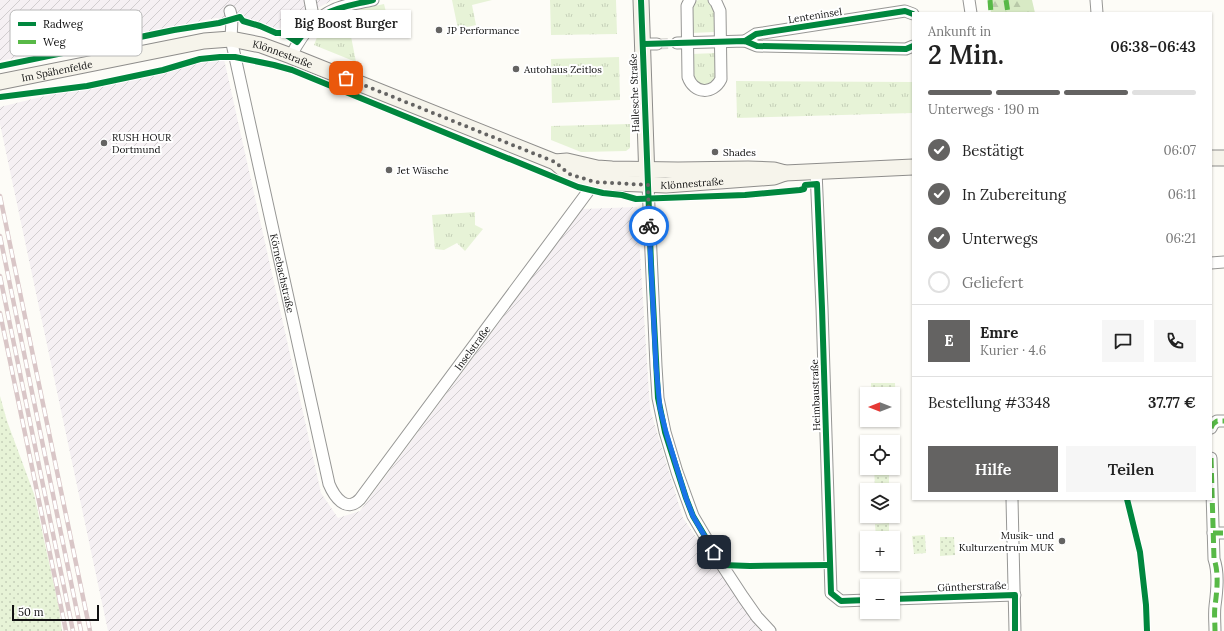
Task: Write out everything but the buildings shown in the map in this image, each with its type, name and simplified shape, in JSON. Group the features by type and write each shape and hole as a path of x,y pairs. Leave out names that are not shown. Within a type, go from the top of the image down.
{"main road":[{"name":"Hallesche Straße","path":"641,0 650,44 647,177"},
{"name":"Klönnestraße","path":"231,39 261,45 291,56 555,162 569,174 595,182 647,177"},
{"name":"Im Spähenfelde","path":"142,53 204,41 231,39"},
{"name":"Im Spähenfelde","path":"0,82 129,56"},
{"path":"1212,158 1224,158"},
{"name":"Klönnestraße","path":"555,162 567,161 647,177 673,184 774,177 785,173 912,167"}],"street":[{"path":"310,0 314,21"},
{"path":"291,56 297,42 314,21 337,8 373,0"},
{"path":"690,0 687,6 683,43 688,77 695,89 703,90 712,89 718,85 721,79 720,11 714,0"},
{"path":"969,0 971,12"},
{"path":"1096,0 1097,12"},
{"name":"Körnebachstraße","path":"230,11 232,18 231,39 329,484 333,494 338,500 344,503"},
{"name":"Lenteninsel","path":"745,42 756,34 905,11 912,14"},
{"name":"Lenteninsel","path":"683,43 745,42 757,46 906,49 912,46"},
{"name":"Heimbaustraße","path":"816,171 831,593 841,601 860,600"},
{"path":"647,177 658,398 666,432 677,472 693,516 734,584 770,631"},
{"name":"Inselstraße","path":"344,503 350,505 356,503 360,499 595,182"},
{"path":"1212,263 1224,262"},
{"path":"1212,426 1217,421 1224,421"},
{"path":"1212,467 1219,533 1214,559 1216,564 1217,599 1215,605 1216,631"},
{"name":"Güntherstraße","path":"1012,500 1015,631"},
{"name":"Güntherstraße","path":"900,599 1015,595"}],"shaded area":[{"path":"0,0 333,0 276,30 216,18 142,33 142,10 10,10 10,56 25,56 0,61"},
{"path":"224,59 321,493 338,518 360,511 583,209 637,207 650,409 683,518 760,631 108,631 0,124 0,107 189,61"}],"green space":[{"path":"452,0 492,0 472,5 476,25 458,29"},
{"path":"550,0 616,0 617,34 551,35"},
{"path":"708,0 714,4 717,29 714,32 691,33 691,6 695,1"},
{"path":"989,0 1032,0 1035,12 991,12"},
{"path":"384,4 386,12 348,21 356,62 314,45 321,27 339,14"},
{"path":"716,53 718,74 710,85 702,86 693,80 692,54"},
{"path":"619,57 620,100 552,103 551,59"},
{"path":"736,81 912,82 912,113 737,118"},
{"path":"630,124 630,148 626,151 581,152 551,140 551,126"},
{"path":"475,212 475,225 483,229 465,251 457,243 444,250 435,249 432,215"},
{"path":"871,383 895,383 895,387 871,387"},
{"path":"0,396 7,421 34,494 59,608 62,631 0,631"},
{"path":"874,475 889,475 889,483 875,483"},
{"path":"889,523 889,531 876,531 875,524"},
{"path":"925,535 926,553 914,554 912,536"},
{"path":"940,537 954,537 955,555 940,556"}],"tunnel":[{"path":"657,44 677,43"}],"railway":[{"path":"0,196 90,631"},
{"path":"0,236 81,631"},
{"path":"0,276 73,631"},
{"path":"0,313 66,631"}],"marked path":[{"path":"990,0 991,12"},
{"path":"1006,0 1008,12"},
{"path":"1212,426 1217,421 1224,421"},
{"path":"1212,492 1214,559 1217,576 1215,631"},
{"path":"1213,533 1224,533"}],"cycle path":[{"path":"142,37 219,23 240,17 243,21 276,33 283,33 297,42 314,22 322,16 339,8 373,0"},
{"path":"641,0 651,264 658,398 665,432 686,498 693,516 722,565 830,565"},
{"path":"745,41 756,34 905,11 912,14"},
{"path":"643,44 745,41 757,46 906,49 912,46"},
{"path":"0,66 48,56"},
{"path":"0,97 87,86 163,70 200,59 235,57 292,70 578,187 603,193 622,195 636,199 745,195 800,190 804,189 805,185 817,184 831,593 841,601 860,600"},
{"path":"1127,500 1140,552 1146,605 1147,631"},
{"path":"900,599 1015,595 1015,631"}],"way so far":[{"path":"346,78 555,162 569,174 595,182 648,185 649,226"}],"place":[{"name":"JP Performance","path":"439,30"},
{"name":"Autohaus Zeitlos","path":"516,69"},
{"name":"Big Boost Burger","path":"346,78"},
{"name":"RUSH HOUR Dortmund","path":"104,143"},
{"name":"Shades","path":"715,152"},
{"name":"Jet Wäsche","path":"389,170"},
{"name":"Musik- und Kulturzentrum MUK","path":"1062,541"}],"route":[{"path":"649,226 658,398 677,472 686,498 693,516 714,552"}]}
